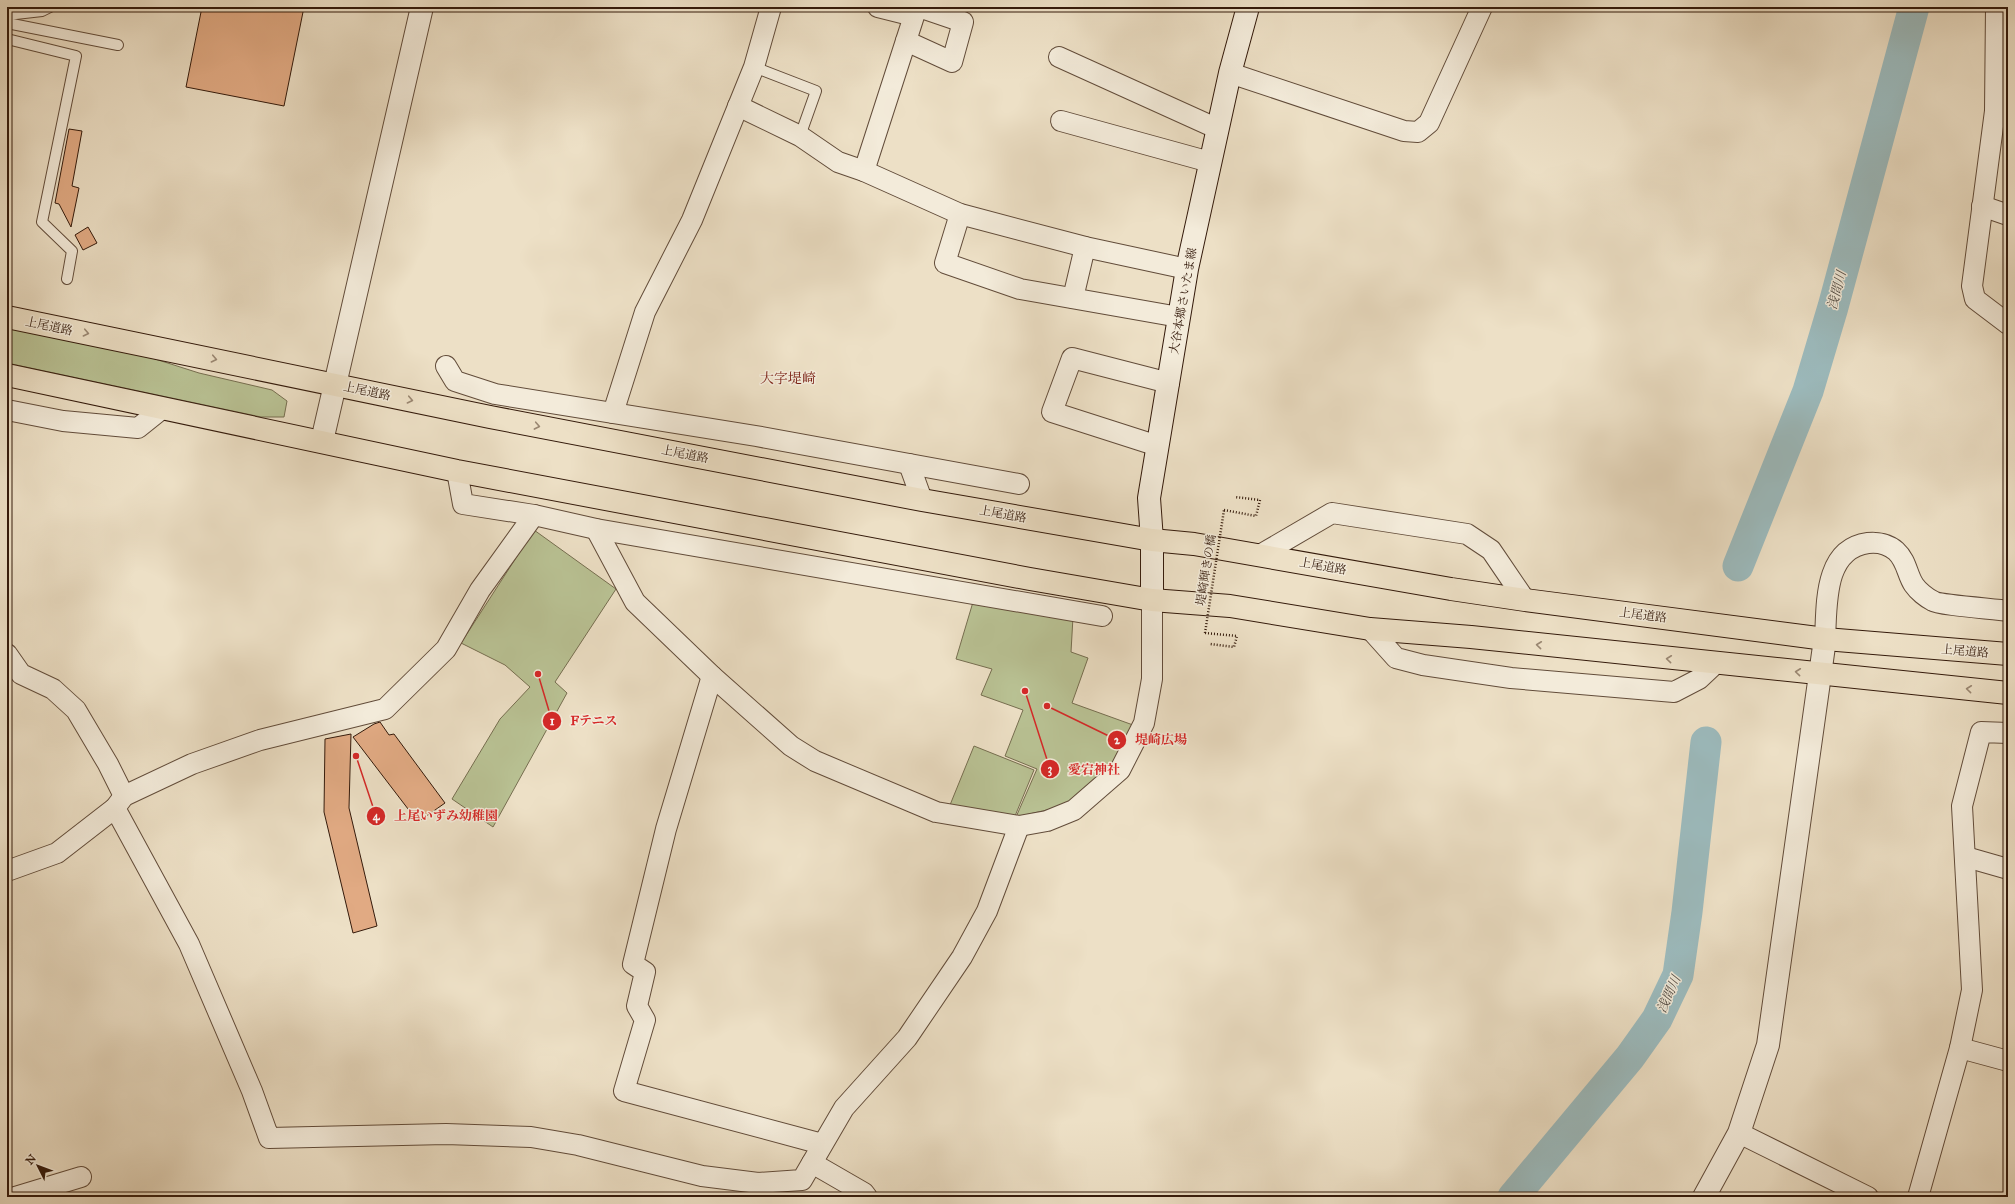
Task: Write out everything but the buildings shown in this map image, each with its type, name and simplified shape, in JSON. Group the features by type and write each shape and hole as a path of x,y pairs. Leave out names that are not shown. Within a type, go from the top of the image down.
{"highway":[{"name":"上尾道路","path":"7,317 490,417 922,500 1152,540 1194,544 1451,589 1525,600 1825,639 2008,654"},
{"path":"7,375 457,471 1030,580 1152,600 1230,606 1370,630 1471,637 1715,664 2008,693"}],"street":[{"path":"322,441 422,7"},
{"path":"613,413 645,312 692,220 754,67 771,7"},
{"path":"878,7 916,10 963,22 952,62 906,41"},
{"name":"大谷本郷さいたま線","path":"1152,600 1152,540 1149,498 1187,269 1230,74 1248,7"},
{"path":"1230,74 1404,131 1418,132 1429,123 1482,7"},
{"path":"1996,7 2002,113 1982,206 1972,286 1975,299 2008,324"},
{"path":"864,171 916,10"},
{"path":"1059,57 1218,129"},
{"path":"738,106 800,136 838,162 864,171 960,214 1085,247 1187,269"},
{"path":"1061,121 1210,162"},
{"path":"1982,206 2008,215"},
{"path":"960,214 946,263 1020,288 1179,316"},
{"path":"1073,298 1085,247"},
{"path":"1158,446 1052,412 1072,358 1169,383"},
{"path":"446,366 455,381 495,394 756,436 1019,484"},
{"path":"490,417 495,394"},
{"path":"7,410 62,421 138,428 163,408"},
{"path":"910,464 922,500"},
{"path":"457,471 463,504 534,516 596,529 1102,616"},
{"path":"1260,555 1332,513 1467,534 1491,550 1525,600"},
{"path":"7,872 57,853 120,802 192,764 260,740 385,709 446,649 480,590 534,516"},
{"path":"596,529 635,602 712,676 792,746 815,761 936,812 1019,826 1047,821 1074,810 1120,770 1144,723 1152,679 1152,600"},
{"path":"1704,1197 1739,1133 1768,1046 1821,674 1825,639 1827,595 1833,570 1843,555 1859,544 1879,542 1895,550 1907,565 1914,585 1934,602 2008,611"},
{"path":"1018,602 1030,580"},
{"path":"1370,630 1396,658 1423,665 1511,678 1674,692 1699,680 1715,664"},
{"path":"7,654 21,674 53,690 76,710 108,764 120,802 189,944 252,1091 269,1138 446,1134 531,1137 578,1145 702,1176 758,1183 802,1180 844,1108 906,1038 962,958 987,911 1019,826"},
{"path":"712,676 666,829 633,964 645,972 637,1006 644,1020 624,1091 822,1144"},
{"path":"1918,1197 1960,1048 1972,990 1966,857 1962,806 1982,732 2008,733"},
{"path":"1966,857 2008,869"},
{"path":"1960,1048 2008,1061"},
{"path":"1739,1133 1868,1197"},
{"path":"812,1163 864,1193 867,1197"},
{"path":"15,1197 81,1177"}],"lane":[{"path":"7,15 42,11 50,7"},
{"path":"7,21 7,24 118,45"},
{"path":"7,39 76,56 42,222 72,251 67,279"},
{"path":"754,67 816,91 800,136"}],"path":[{"name":"堤崎輝きの橋","path":"1210,644 1234,647 1237,636 1205,633 1224,510 1256,516 1260,500 1234,497"}],"green space":[{"path":"7,326 130,351 199,373 272,390 287,401 284,417 261,417 7,363"},
{"path":"534,530 616,589 555,682 567,693 493,827 452,799 500,719 530,687 505,665 461,643"},
{"path":"973,602 1073,617 1071,652 1088,658 1072,703 1133,725 1110,773 1069,805 1016,817 1037,769 1005,756 1023,710 981,695 992,669 956,659"},
{"path":"974,746 1034,770 1015,816 950,805"}],"waterway":[{"name":"浅間川","path":"1738,566 1808,391 1833,307 1914,7"},
{"name":"浅間川","path":"1513,1197 1630,1057 1657,1019 1678,975 1687,912 1706,742"}],"place":[{"name":"Fテニス","path":"538,674"},
{"name":"愛宕神社","path":"1025,691"},
{"name":"堤崎広場","path":"1047,706"},
{"name":"上尾いずみ幼稚園","path":"356,756"}],"district":[{"name":"大字堤崎","path":"788,378"}]}
